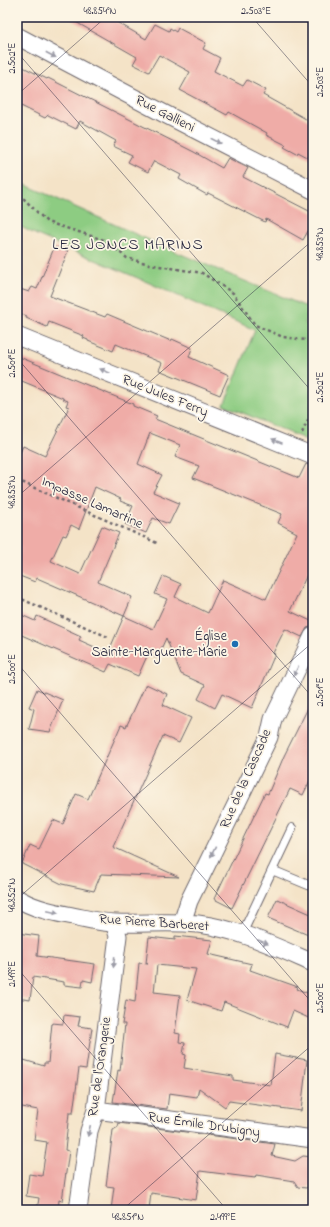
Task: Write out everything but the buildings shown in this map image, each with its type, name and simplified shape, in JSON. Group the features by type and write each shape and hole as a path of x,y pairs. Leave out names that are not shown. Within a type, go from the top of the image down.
{"street":[{"name":"Rue Gallieni","path":"17,36 168,116 313,190"},
{"name":"Rue Jules Ferry","path":"17,336 313,456"},
{"name":"Rue de la Cascade","path":"182,923 189,901 268,737 273,719 311,645"},
{"name":"Rue Pierre Barberet","path":"17,898 48,912 114,923 182,923 220,928 242,934 313,963"},
{"name":"Rue de l'Orangerie","path":"78,1210 89,1131 96,1110 118,936 114,923"},
{"name":"Rue Émile Drubigny","path":"96,1110 313,1139"}],"lane":[{"path":"242,934 292,828"},
{"path":"272,870 313,887"}],"path":[{"path":"17,198 24,199 47,222 104,240 127,258 153,265 202,273 233,293 255,325 283,337 313,341"},
{"path":"295,448 313,409"},
{"name":"Impasse Lamartine","path":"17,480 159,544"},
{"path":"17,597 108,636"}],"green space":[{"path":"17,181 176,252 309,308 305,323 313,327 313,431 309,441 224,405 255,330 17,225"}],"place":[{"name":"Église Sainte-Marguerite-Marie","path":"235,644"}],"district":[{"name":"LES JONCS MARINS","path":"128,245"}]}
